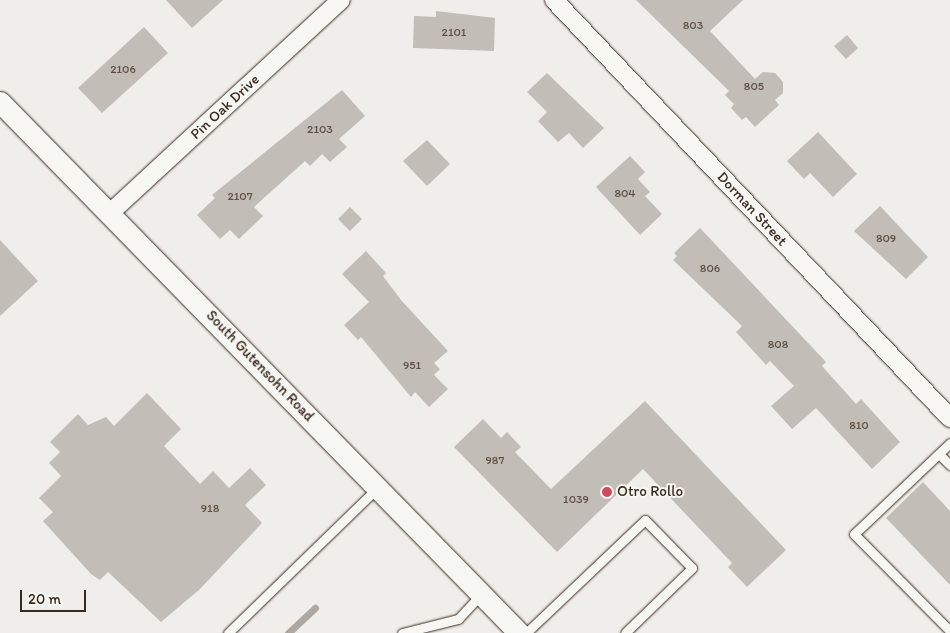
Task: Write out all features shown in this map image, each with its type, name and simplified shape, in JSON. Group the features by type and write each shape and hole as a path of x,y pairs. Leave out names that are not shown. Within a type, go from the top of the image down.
{"street":[{"name":"Pin Oak Drive","path":"110,213 341,0"},
{"name":"Dorman Street","path":"554,0 950,418"},
{"name":"South Gutensohn Road","path":"0,102 379,487 519,633"}],"lane":[{"path":"950,442 854,534 950,632"},
{"path":"938,454 950,466"},
{"path":"228,633 379,487"},
{"path":"526,633 645,520 692,568 626,633"},
{"path":"402,633 435,630 458,620 482,594"}],"building":[{"path":"166,0 223,0 192,28"},
{"path":"636,0 743,0 710,31 755,79 763,72 775,73 783,82 783,93 775,100 779,105 755,127 746,117 742,120 731,108 734,104 725,95 729,91"},
{"path":"436,11 495,18 494,51 413,48 414,16 436,17"},
{"path":"144,27 168,53 102,113 78,88"},
{"path":"847,35 858,48 846,59 834,46"},
{"path":"547,73 604,128 583,148 569,133 558,142 538,121 547,112 527,92"},
{"path":"342,90 365,116 339,139 347,147 330,162 322,154 310,166 305,161 254,207 263,216 239,239 230,230 220,239 197,215 215,198 212,195"},
{"path":"818,132 857,174 833,197 810,173 804,179 787,161"},
{"path":"427,140 450,164 427,186 403,161"},
{"path":"630,156 645,172 638,179 650,192 645,196 662,214 640,235 596,187"},
{"path":"880,206 928,257 906,279 854,231"},
{"path":"350,207 362,219 350,231 338,219"},
{"path":"700,228 826,362 822,366 856,404 861,399 900,442 872,469 816,408 792,429 771,406 794,386 770,361 766,365 736,332 742,326 673,260 677,256 674,253"},
{"path":"0,240 38,281 0,316"},
{"path":"366,251 386,273 383,276 401,300 448,351 434,363 440,369 434,375 448,389 429,407 415,392 411,397 361,337 358,340 344,325 369,302 342,274"},
{"path":"147,393 181,429 164,446 200,484 213,471 229,488 250,468 266,485 245,505 262,523 200,589 161,622 108,572 100,580 91,574 43,521 53,512 39,498 61,476 49,463 60,452 50,442 78,414 88,425 106,417 114,426"},
{"path":"645,401 786,550 747,587 728,567 732,563 643,469 557,552 454,447 483,419 501,438 507,432 521,447 515,452 551,489"},
{"path":"923,482 950,511 950,585 886,518"}],"waterway":[{"path":"288,633 315,608"}],"place":[{"name":"Otro Rollo","path":"607,492"}]}
